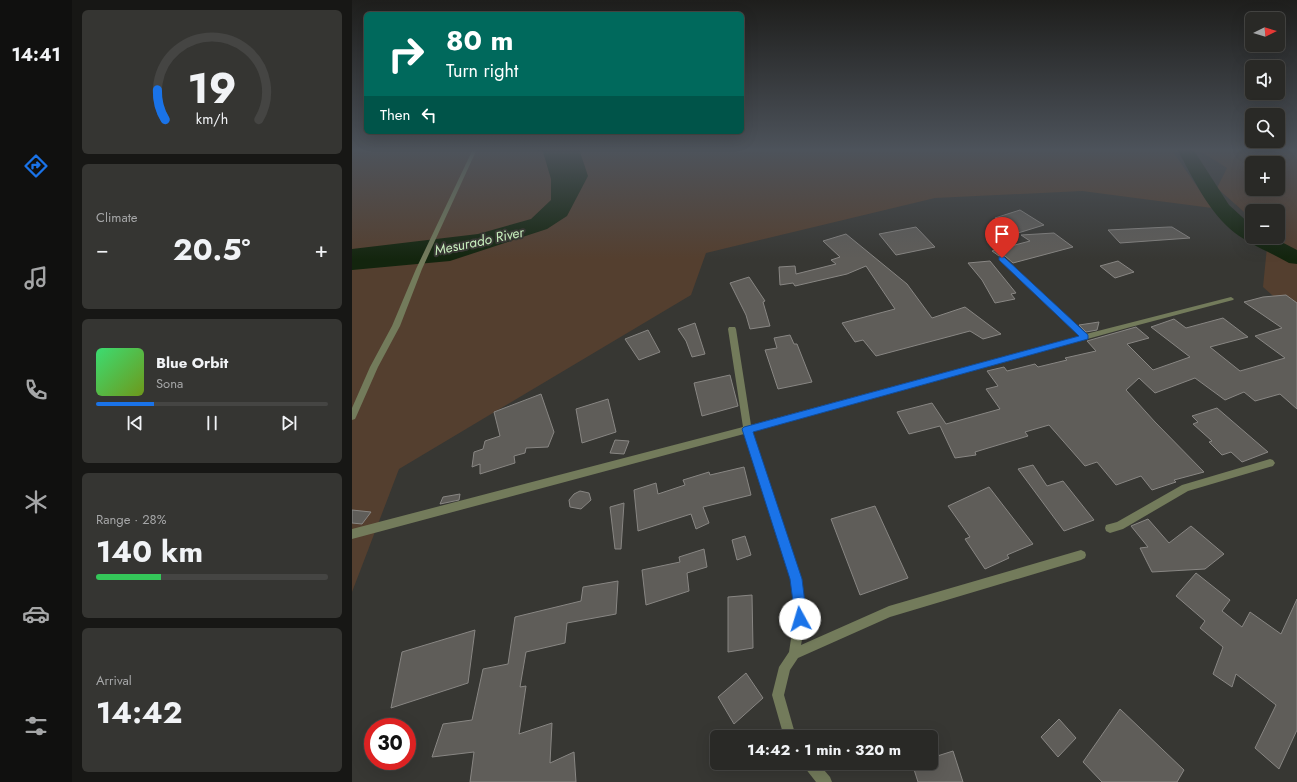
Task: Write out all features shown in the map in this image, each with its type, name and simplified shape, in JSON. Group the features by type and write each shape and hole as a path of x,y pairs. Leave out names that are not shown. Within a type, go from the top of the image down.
{"street":[{"path":"352,417 374,367 396,326 419,269 459,185"},
{"path":"1002,258 1086,337"},
{"path":"352,534 747,429 1179,311 1231,299"},
{"path":"732,329 747,429 796,579 800,619 794,654 785,667 778,695 788,730"},
{"path":"1110,528 1119,526 1185,488 1270,464"},
{"path":"794,654 889,612 1081,555"},
{"path":"816,770 825,782"}],"shaded area":[{"path":"352,185 1196,185 1212,208 1082,191 935,198 706,253 691,295 399,469 352,592"},
{"path":"1218,185 1245,185 1245,196 1285,196 1285,185 1297,185 1297,317 1263,287 1267,244 1285,244 1285,204 1245,204 1245,213 1217,188"}],"water":[{"name":"Mesurado River","path":"551,185 583,185 567,216 547,229 450,261 352,270 352,249 478,234 531,219 551,200"}],"building":[{"path":"1020,210 1044,225 1018,233 995,218"},
{"path":"916,227 935,247 896,255 879,234"},
{"path":"1172,227 1190,238 1120,243 1108,230"},
{"path":"1054,233 1073,247 1013,263 1005,256 999,256 992,251 1030,241 1021,235"},
{"path":"846,234 907,284 932,318 965,307 1001,334 983,339 970,331 876,356 863,340 855,342 842,323 895,309 866,266 847,274 795,286 793,283 780,285 779,267 795,266 796,274 836,264 831,260 840,257 823,241"},
{"path":"990,261 1016,293 1011,294 1015,299 995,303 982,280 968,263"},
{"path":"1118,261 1134,272 1115,278 1100,266"},
{"path":"749,277 765,301 763,302 770,326 750,329 746,315 730,283"},
{"path":"1286,295 1297,303 1297,409 1280,394 1255,401 1244,392 1225,400 1195,378 1155,393 1139,378 1126,390 1204,472 1174,480 1176,482 1152,490 1141,476 1116,485 1097,462 1085,466 1049,425 1025,432 1028,436 975,452 976,455 955,458 940,426 909,434 897,412 932,403 946,424 1000,409 986,389 998,386 987,371 1004,367 1007,371 1035,364 1038,367 1067,360 1065,358 1096,351 1087,341 1136,327 1149,338 1127,344 1153,370 1190,357 1151,327 1174,319 1186,328 1223,318 1248,337 1210,347 1240,371 1285,358 1255,336 1282,328 1244,302 1263,297"},
{"path":"1099,322 1097,330 1086,332 1079,325"},
{"path":"695,323 705,354 692,357 686,341 678,329"},
{"path":"648,330 660,352 639,360 625,339"},
{"path":"790,335 794,344 797,344 812,382 778,389 765,350 777,348 774,338"},
{"path":"730,375 738,406 702,416 694,383"},
{"path":"541,394 554,432 548,447 526,448 525,453 514,456 515,463 480,474 480,464 472,467 474,452 483,449 485,441 500,436 494,412"},
{"path":"608,399 616,432 582,443 576,409"},
{"path":"1217,408 1268,452 1242,462 1231,452 1222,455 1209,442 1212,441 1193,424 1198,422 1192,416"},
{"path":"615,440 629,441 624,454 610,453"},
{"path":"1033,465 1047,486 1063,481 1094,520 1064,531 1018,469"},
{"path":"744,467 751,495 703,507 709,523 696,529 691,514 638,531 634,490 656,483 658,494 685,485 683,480 709,472 710,475"},
{"path":"989,487 1033,544 1007,555 1009,558 985,569 965,539 970,537 948,506"},
{"path":"580,491 589,493 591,500 581,509 570,507 569,500 574,494"},
{"path":"460,494 459,500 440,504 443,497"},
{"path":"624,503 621,549 615,549 610,507"},
{"path":"875,506 908,578 860,595 831,519"},
{"path":"352,510 371,512 362,524 352,523"},
{"path":"1148,519 1169,543 1191,526 1224,554 1205,569 1152,572 1140,548 1148,547 1131,526"},
{"path":"745,536 751,555 737,560 732,540"},
{"path":"704,549 707,567 687,573 689,591 646,605 642,570 680,562 679,557"},
{"path":"1196,573 1230,600 1222,611 1242,627 1250,612 1281,634 1297,599 1297,730 1279,769 1255,748 1276,705 1236,674 1232,687 1213,674 1223,647 1200,628 1205,621 1176,596"},
{"path":"618,581 616,614 567,623 565,643 526,652 520,687 526,686 519,734 552,723 550,763 574,752 576,782 470,782 474,752 432,757 443,724 472,720 483,669 508,664 515,617 581,601 583,587"},
{"path":"752,595 753,648 728,652 728,597"},
{"path":"475,630 468,683 391,708 402,652"},
{"path":"746,673 763,698 734,724 718,697"},
{"path":"1120,709 1184,770 1177,782 1102,782 1083,762"},
{"path":"1059,719 1076,738 1058,757 1041,737"},
{"path":"953,751 963,782 918,782 914,770 938,770 938,756"}],"waterway":[{"path":"1207,185 1223,209 1245,230"},
{"path":"1270,244 1297,258"}],"route":[{"path":"800,619 796,579 747,429 1086,337 1002,258"}]}
